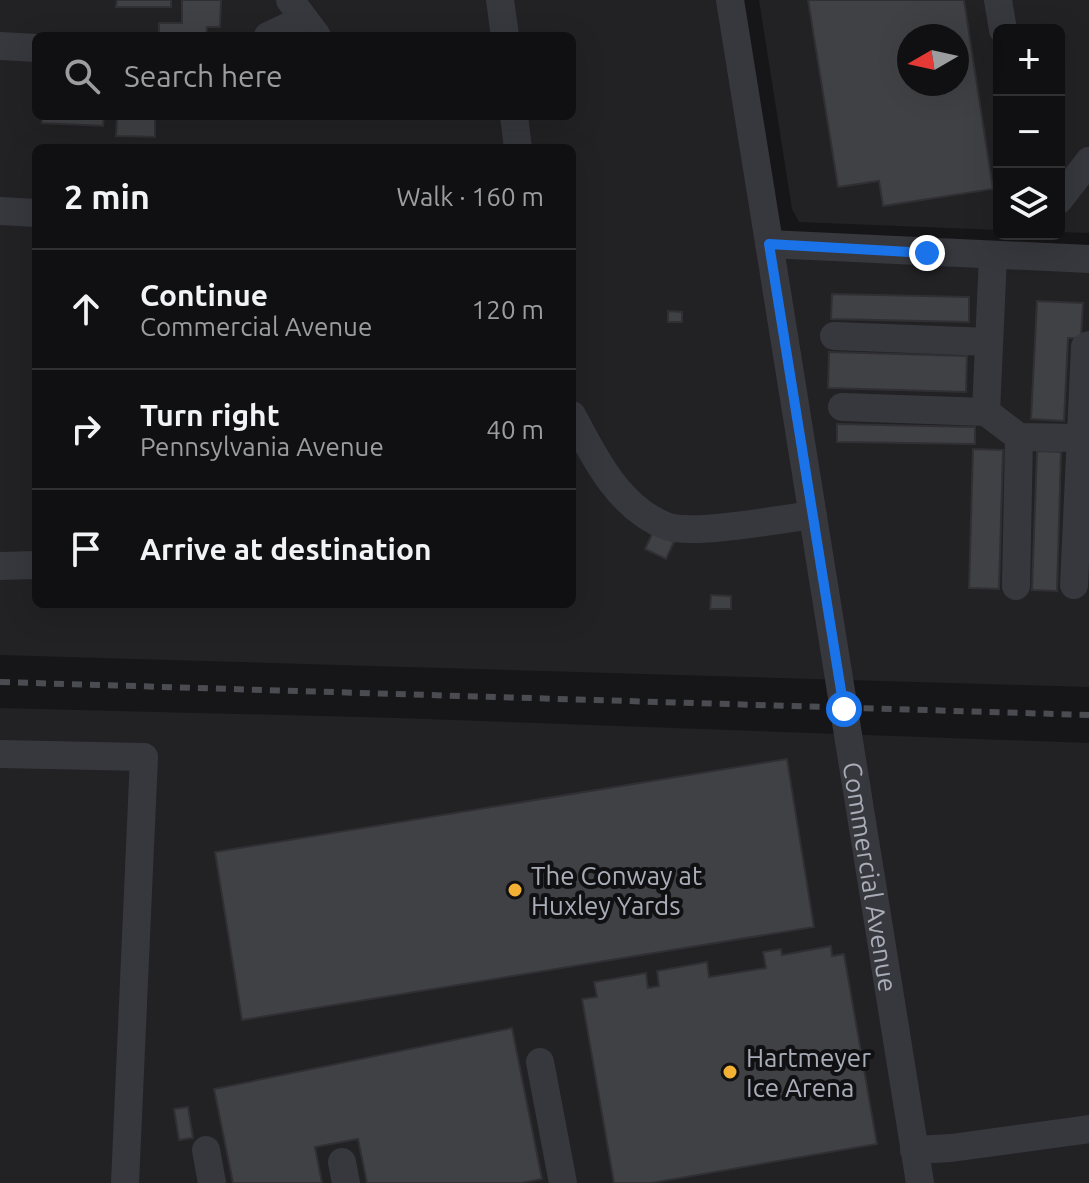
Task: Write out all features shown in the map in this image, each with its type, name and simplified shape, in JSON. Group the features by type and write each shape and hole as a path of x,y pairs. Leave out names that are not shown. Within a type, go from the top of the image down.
{"street":[{"path":"500,0 504,32"},
{"name":"Commercial Avenue","path":"730,0 920,1183"},
{"path":"998,0 1002,24"},
{"path":"276,32 303,19"},
{"path":"0,46 32,48"},
{"path":"514,120 518,144"},
{"path":"1065,192 1089,161"},
{"path":"0,211 32,213"},
{"path":"769,244 993,256 1029,246 1089,259"},
{"path":"986,412 993,256"},
{"path":"834,336 989,342"},
{"path":"1074,585 1085,347 1089,345"},
{"path":"842,407 986,412 1019,437 1081,438"},
{"path":"576,435 618,492 645,516 668,527 694,530 813,515"},
{"path":"1016,586 1019,437"},
{"path":"0,566 32,565"},
{"path":"0,754 144,757 125,1183"},
{"path":"540,1062 563,1183"},
{"path":"914,1150 951,1148 1089,1129"},
{"path":"206,1150 212,1183"}],"shaded area":[{"path":"0,0 730,0 769,244 1089,259 1089,687 0,655"},
{"path":"759,0 1089,0 1089,233 1065,232 1065,24 993,24 993,230 799,222 792,209"},
{"path":"0,708 399,718 1089,743 1089,1183 0,1183"}],"building":[{"path":"117,0 171,0 171,7 116,7"},
{"path":"182,0 221,0 220,27 207,27 206,32 159,32 159,23 182,23"},
{"path":"808,0 964,0 968,24 897,24 897,96 969,96 969,33 993,189 883,206 879,181 838,187"},
{"path":"42,120 104,120 103,126 42,123"},
{"path":"117,120 155,120 155,137 116,136"},
{"path":"832,294 969,297 969,322 831,319"},
{"path":"1037,301 1083,303 1081,338 1068,338 1064,421 1031,419"},
{"path":"668,311 682,312 682,322 668,322"},
{"path":"829,352 967,356 966,392 828,388"},
{"path":"837,424 975,427 975,444 837,442"},
{"path":"973,449 1003,450 999,589 969,588"},
{"path":"1037,451 1061,452 1057,591 1032,590"},
{"path":"653,532 674,542 666,559 645,549"},
{"path":"711,595 731,596 731,609 710,609"},
{"name":"The Conway at Huxley Yards","path":"787,759 814,927 242,1020 215,852"},
{"name":"Hartmeyer Ice Arena","path":"831,946 832,956 844,954 877,1144 651,1183 614,1183 582,999 597,997 594,982 646,973 648,988 659,986 657,971 707,962 709,977 766,968 763,952 781,949 782,955"},
{"path":"512,1028 542,1179 521,1183 367,1183 358,1139 315,1147 322,1183 233,1183 214,1089"},
{"path":"188,1107 193,1138 179,1140 174,1109"}],"railway":[{"path":"0,682 1089,715"}],"place":[{"name":"The Conway at Huxley Yards","path":"515,890"},
{"name":"Hartmeyer Ice Arena","path":"730,1072"}],"route":[{"path":"844,709 769,244 927,253"}]}
